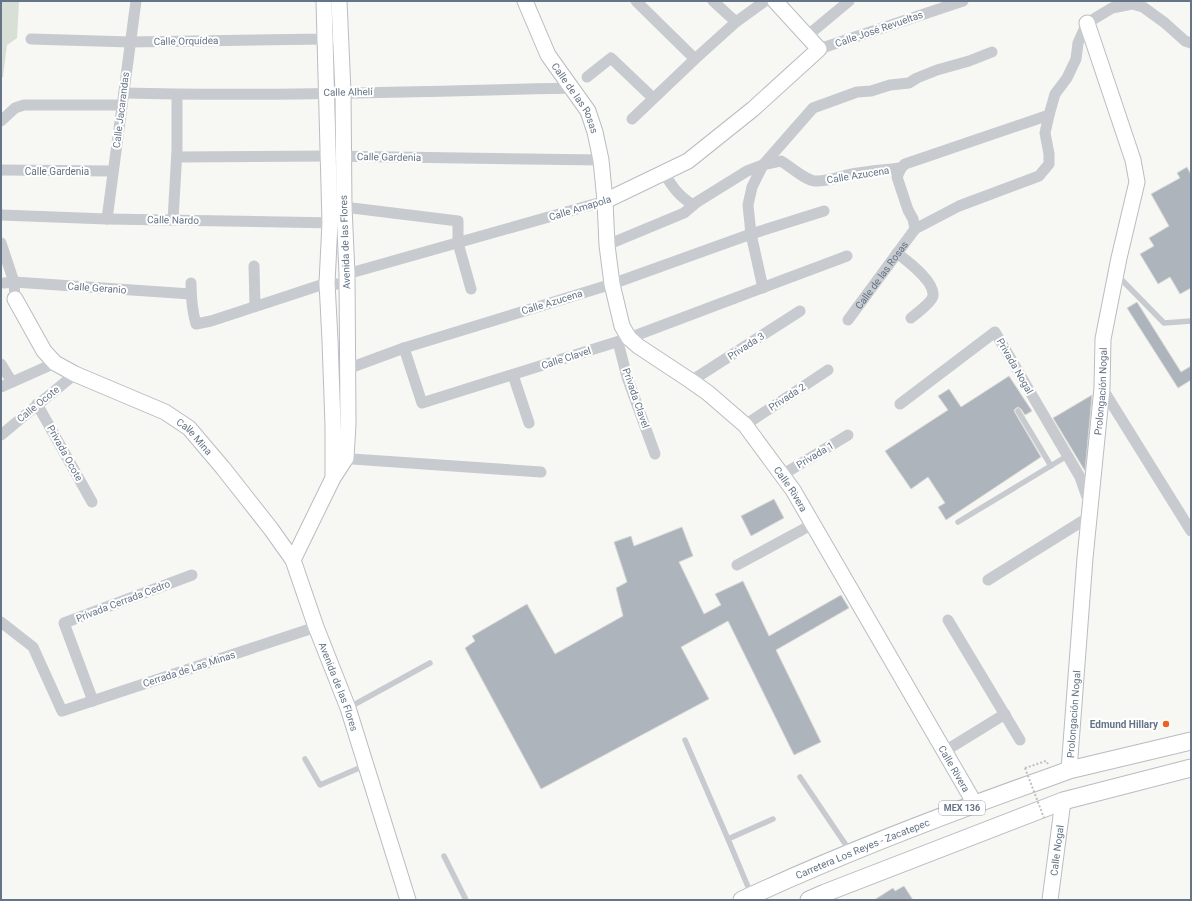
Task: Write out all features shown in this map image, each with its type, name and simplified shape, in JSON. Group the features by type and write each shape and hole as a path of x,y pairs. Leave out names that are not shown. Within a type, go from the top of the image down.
{"main road":[{"name":"Avenida de las Flores","path":"324,1 324,39 328,93 344,207 337,223 326,283 340,458"},
{"name":"Avenida de las Flores","path":"339,1 343,92 336,156 337,223 347,280 348,424 340,458 333,478 293,560 316,627 348,708 408,900"},
{"name":"Calle de las Rosas","path":"525,1 548,55 588,111 595,132 601,160 605,201"},
{"path":"775,1 819,49"},
{"name":"Prolongación Nogal","path":"1069,770 1090,511 1102,388 1104,339 1116,274 1138,182 1133,160 1087,23"},
{"name":"Calle Amapola","path":"605,201 688,161 753,109 819,49"},
{"name":"Calle Rivera","path":"605,201 607,245 612,284 622,326 623,340 638,346 691,381 708,393 745,425 793,490 976,804"},
{"path":"15,299 44,351 55,363"},
{"name":"Calle Mina","path":"55,363 76,374 165,412 189,428 224,468 293,560"},
{"name":"Carretera Los Reyes - Zacatepec","path":"747,898 912,827 1069,770 1191,740"},
{"path":"809,900 827,896 1063,801 1191,768"},
{"name":"Calle Nogal","path":"1050,900 1063,801"}],"street":[{"name":"Calle Jacarandas","path":"107,219 136,1"},
{"path":"636,1 695,58"},
{"path":"713,1 736,22"},
{"path":"632,119 695,58 736,22 765,1"},
{"path":"807,36 849,1"},
{"name":"Calle José Revueltas","path":"819,49 963,1"},
{"path":"901,168 897,177 915,229 959,206 1038,176 1049,164 1049,154 1045,133 1055,94 1067,78 1076,59 1078,43 1087,23 1112,8 1132,4 1143,7 1185,41 1191,43"},
{"name":"Calle Orquídea","path":"31,39 130,42 341,38"},
{"path":"763,288 751,234 748,205 752,187 763,164 812,108 857,92 871,92 890,85 909,83 937,70 969,61 992,52"},
{"path":"587,77 611,58 653,98"},
{"name":"Calle Alhelí","path":"124,93 177,95 572,88"},
{"path":"173,220 177,157 177,95"},
{"path":"1,121 15,108 24,105 122,105"},
{"name":"Calle Azucena","path":"607,245 684,213 693,205 747,171 763,164 781,161 804,176 815,181 853,174 901,168 905,164 1049,115"},
{"name":"Calle Gardenia","path":"177,157 336,156 601,160"},
{"name":"Calle Gardenia","path":"1,170 113,171"},
{"path":"664,173 674,190 693,205"},
{"name":"Calle Amapola","path":"347,280 458,243 605,201"},
{"path":"344,207 458,221 458,243 471,289"},
{"name":"Calle Azucena","path":"348,369 404,348 612,284 751,234 824,211"},
{"name":"Calle Nardo","path":"1,215 107,219 337,223"},
{"name":"Calle de las Rosas","path":"848,320 915,229"},
{"path":"1,243 6,280 15,299"},
{"path":"897,253 925,277 933,295 930,300 911,318"},
{"name":"Calle Clavel","path":"404,348 422,403 623,340 846,256"},
{"path":"254,266 255,306"},
{"name":"Calle Geranio","path":"6,280 191,294"},
{"path":"192,282 191,294 196,324 326,283 347,280"},
{"name":"Privada 3","path":"691,381 800,311"},
{"name":"Privada Nogal","path":"900,404 994,332 1080,477 1090,511"},
{"path":"330,340 347,341"},
{"name":"Privada Clavel","path":"623,340 627,377 655,454"},
{"path":"1,387 55,363"},
{"path":"1,364 12,382"},
{"name":"Privada 2","path":"745,425 828,370"},
{"name":"Calle Ocote","path":"1,435 37,404 76,374"},
{"path":"512,375 529,423"},
{"path":"1102,388 1191,531"},
{"name":"Privada Ocote","path":"37,404 92,502"},
{"name":"Privada 1","path":"782,476 848,435"},
{"path":"340,458 541,472"},
{"path":"988,580 1090,511"},
{"path":"737,565 813,524"},
{"name":"Privada Cerrada Cedro","path":"93,701 64,623 192,575"},
{"path":"948,620 1006,714 1020,740"},
{"name":"Cerrada de Las Minas","path":"1,622 33,647 62,711 316,627"},
{"path":"945,751 1006,714"}],"lane":[{"path":"1116,274 1164,323 1191,321"},
{"path":"1018,411 1051,466"},
{"path":"958,522 1067,456"},
{"path":"348,708 430,663"},
{"path":"685,740 728,839 747,898"},
{"path":"305,759 320,785 366,765"},
{"path":"800,777 851,853"},
{"path":"728,839 773,819"},
{"path":"444,856 466,900"}],"path":[{"path":"1044,818 1025,768 1046,761"}],"shaded area":[{"path":"1,1 19,1 17,38 7,45 3,77 1,77"}],"building":[{"path":"1187,167 1191,175 1191,288 1180,294 1170,277 1158,284 1140,254 1154,246 1149,238 1169,226 1151,194 1180,178 1177,173"},
{"path":"1137,302 1181,372 1191,366 1191,380 1178,388 1127,308"},
{"path":"1009,376 1032,411 1025,415 1018,407 1014,411 1041,457 946,520 938,507 945,503 928,477 911,489 885,451 948,410 938,396 949,389 961,407"},
{"path":"1092,395 1091,407 1085,471 1053,418"},
{"path":"774,499 784,518 751,536 741,516"},
{"path":"682,527 693,556 679,562 704,614 721,605 715,594 743,581 769,636 841,595 849,608 776,650 821,742 794,755 728,621 681,647 709,699 541,789 465,648 475,641 472,636 527,604 555,654 623,616 616,588 627,582 614,542 631,536 634,546"},
{"path":"904,886 913,900 874,900 893,888 895,891"}],"place":[{"name":"Edmund Hillary","path":"1166,724"}]}
